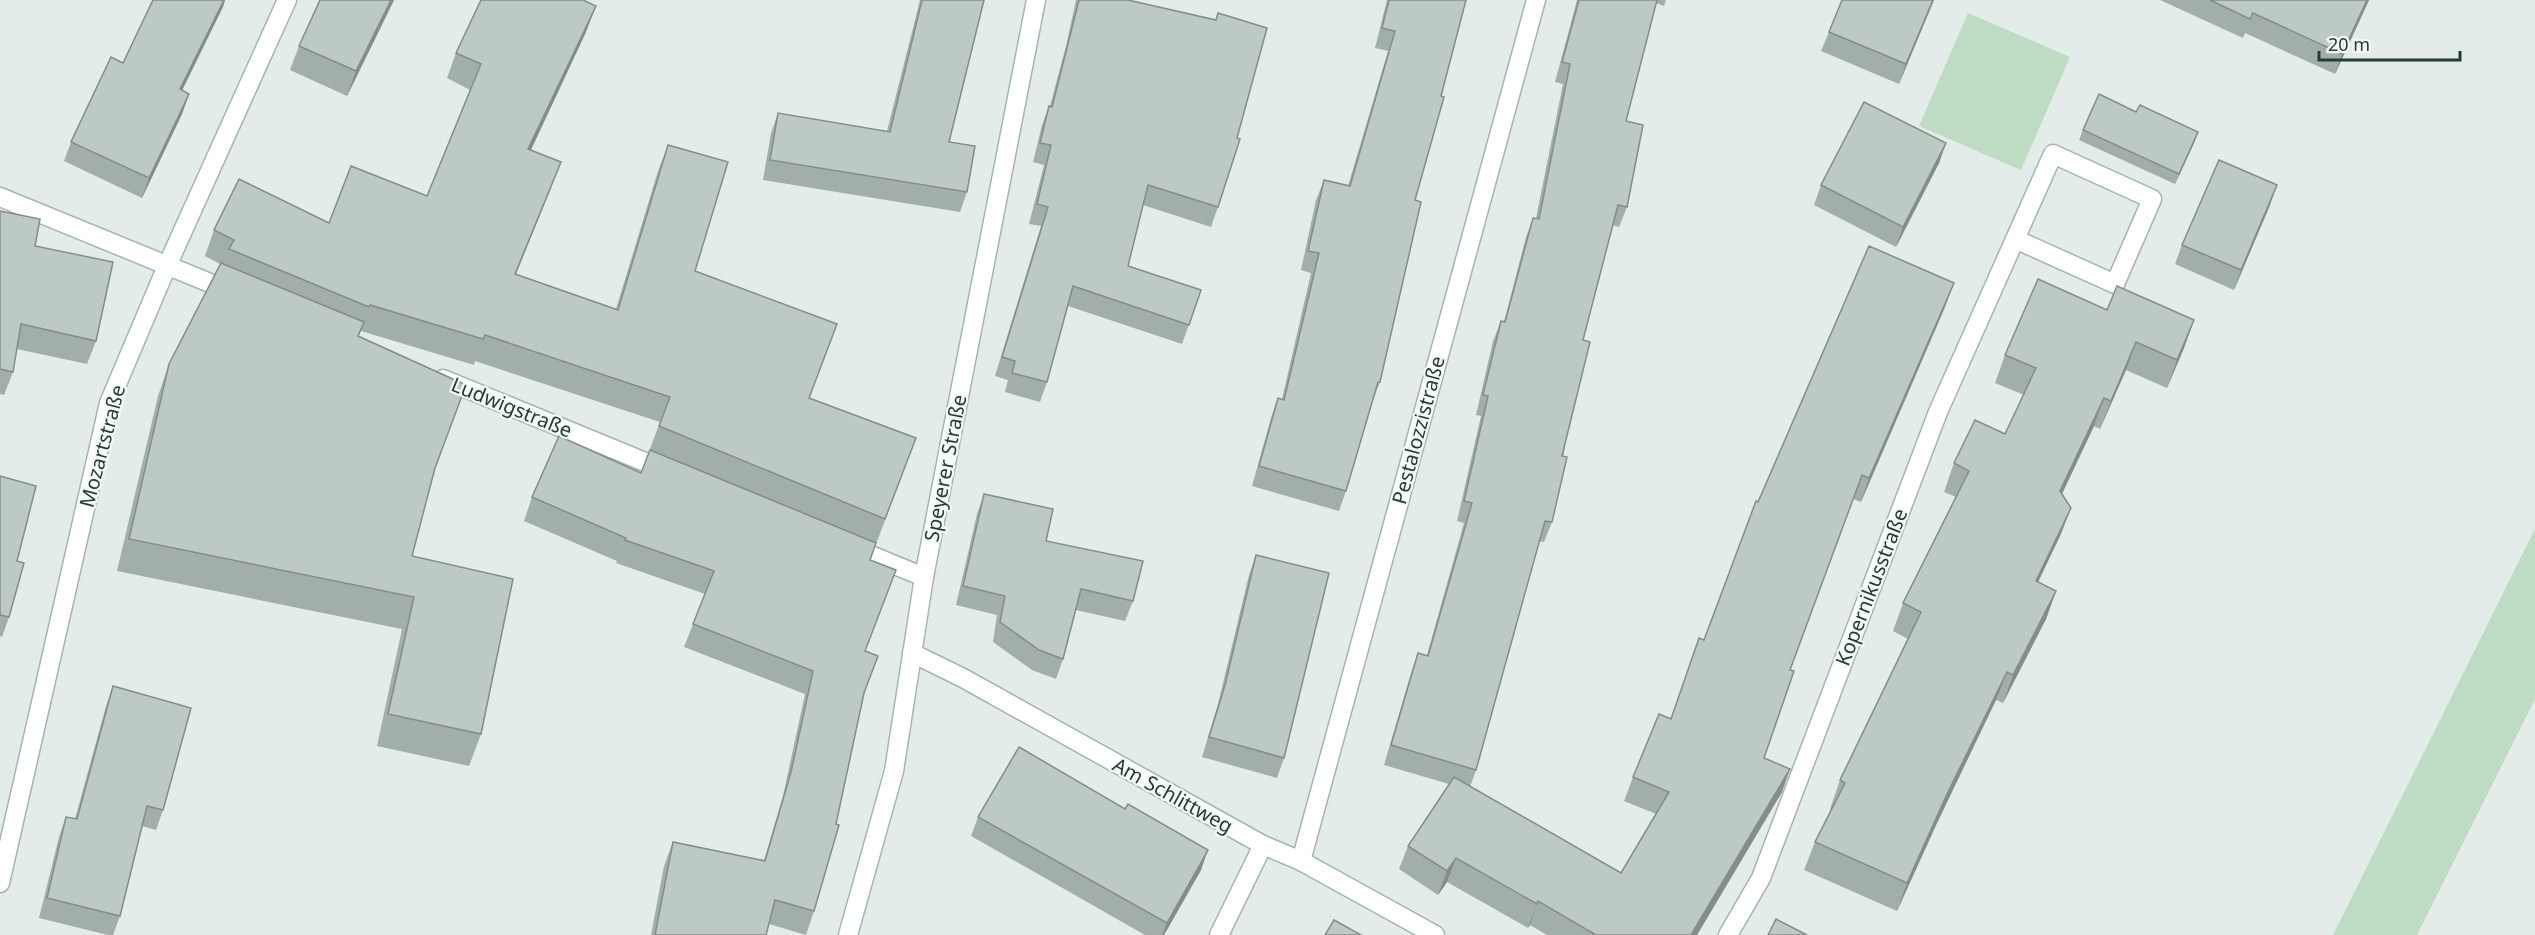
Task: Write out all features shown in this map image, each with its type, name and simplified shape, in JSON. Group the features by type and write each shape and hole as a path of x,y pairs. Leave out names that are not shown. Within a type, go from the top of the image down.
{"street":[{"name":"Mozartstraße","path":"0,883 109,403 167,266 287,0"},
{"name":"Speyerer Straße","path":"848,935 894,771 924,577 1036,0"},
{"name":"Pestalozzistraße","path":"1301,861 1536,0"},
{"name":"Kopernikusstraße","path":"1728,935 1761,878 1938,412 2015,239 2053,154 2152,199 2115,284 2015,239"},
{"path":"0,197 244,297"},
{"name":"Ludwigstraße","path":"430,374 683,477"},
{"path":"836,541 924,577"},
{"name":"Am Schlittweg","path":"912,653 963,678 1263,845 1301,861 1435,935"},
{"path":"1219,935 1263,845"}],"green space":[{"path":"1968,13 2070,57 2021,170 1919,126"},
{"path":"2535,529 2535,699 2417,935 2333,935"}],"building":[{"path":"153,0 224,0 180,89 189,94 149,178 71,142 111,57 123,63"},
{"path":"320,0 391,0 356,71 299,46"},
{"path":"481,0 583,0 596,6 528,149 561,162 515,274 618,310 668,145 728,162 695,271 837,324 809,398 916,438 885,519 659,426 670,397 485,335 483,339 370,305 369,307 229,249 234,240 214,230 239,179 329,223 351,166 427,196 481,64 456,53"},
{"path":"922,0 984,0 949,142 975,146 967,192 770,160 778,113 890,132"},
{"path":"1079,0 1128,0 1216,20 1218,13 1267,28 1237,138 1240,139 1218,207 1148,185 1128,266 1201,290 1189,325 1073,286 1047,382 1012,373 1015,361 1002,357 1048,207 1037,204 1051,145 1040,143 1049,106 1052,107"},
{"path":"1389,0 1466,0 1441,96 1444,97 1415,200 1421,202 1380,382 1378,382 1346,491 1259,466 1278,398 1284,400 1319,253 1308,251 1324,180 1350,186 1395,31 1382,28"},
{"path":"1579,0 1657,0 1626,121 1643,125 1627,207 1618,205 1583,340 1590,342 1562,456 1567,457 1552,522 1545,521 1476,770 1391,745 1418,653 1428,656 1472,503 1464,501 1488,396 1483,395 1501,321 1505,322 1533,218 1539,219 1570,64 1562,62"},
{"path":"1842,0 1933,0 1906,64 1829,32"},
{"path":"2210,0 2367,0 2342,54 2253,13 2250,19"},
{"path":"2099,94 2136,112 2140,105 2198,132 2179,174 2083,130"},
{"path":"1864,102 1946,143 1903,227 1821,185"},
{"path":"2219,160 2277,185 2241,270 2182,245"},
{"path":"0,211 40,219 35,246 113,262 96,341 21,324 13,372 0,369"},
{"path":"1869,246 1954,283 1869,478 1862,475 1790,670 1794,671 1764,758 1790,769 1691,935 1596,935 1538,901 1537,904 1456,858 1447,871 1408,846 1454,777 1621,873 1669,792 1633,777 1659,714 1671,719 1699,638 1704,640 1756,501 1758,502"},
{"path":"221,263 364,322 358,336 466,385 435,468 412,556 513,579 481,734 388,714 414,597 129,539 169,364"},
{"path":"2038,279 2107,310 2117,286 2194,320 2177,360 2136,342 2111,401 2104,398 2060,491 2071,508 2036,581 2056,591 2013,675 2007,672 1947,794 1907,883 1815,842 1845,783 1840,780 1921,612 1903,603 1969,471 1954,463 1975,420 2005,434 2036,368 2005,355"},
{"path":"559,436 641,473 650,450 876,543 870,560 896,570 865,651 878,656 864,693 836,824 839,825 814,911 775,900 766,935 655,935 673,842 765,861 791,772 813,671 693,624 714,571 625,540 626,538 532,497"},
{"path":"0,476 36,486 17,561 24,563 9,617 0,615"},
{"path":"984,494 1053,509 1046,541 1143,561 1133,601 1081,589 1063,659 1039,650 1000,622 1005,596 963,586"},
{"path":"1256,555 1329,573 1284,758 1209,737 1225,685"},
{"path":"113,686 191,708 163,810 147,806 120,916 47,898 66,817 77,819"},
{"path":"1019,747 1125,809 1128,804 1208,850 1167,923 978,817"},
{"path":"1776,919 1807,935 1768,935"},
{"path":"1334,920 1361,935 1325,935"}]}
